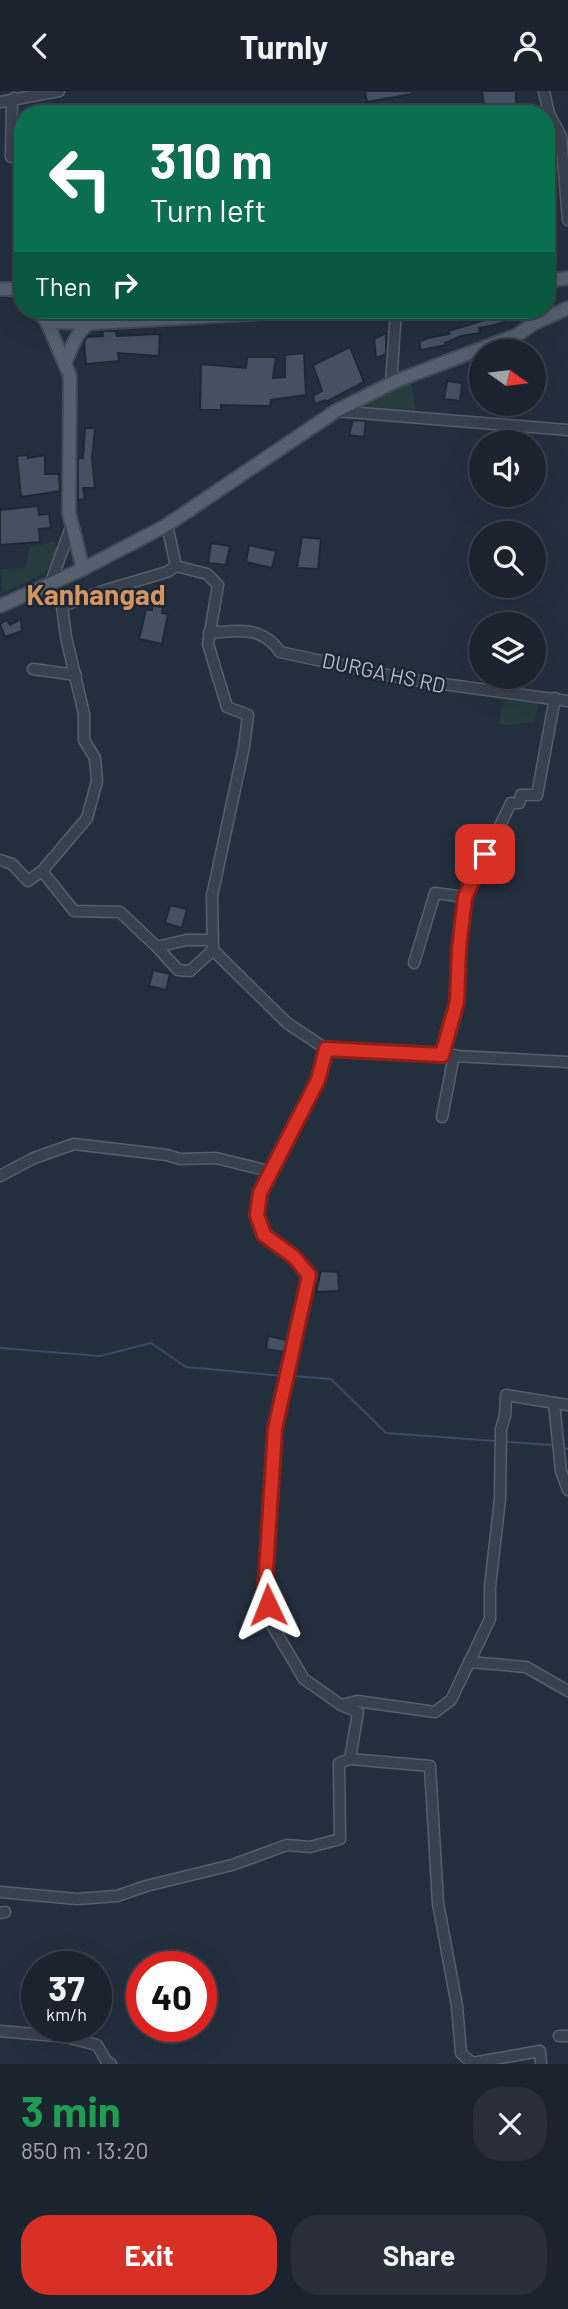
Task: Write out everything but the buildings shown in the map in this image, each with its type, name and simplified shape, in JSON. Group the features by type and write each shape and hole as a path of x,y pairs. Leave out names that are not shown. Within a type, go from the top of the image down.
{"main road":[{"path":"83,569 69,513 71,376 47,321 91,323 159,319"},
{"path":"0,606 83,569 167,525 336,411 391,384 517,335 545,319"},
{"path":"65,363 84,325 91,323"}],"street":[{"path":"0,102 59,91"},
{"path":"11,157 14,98"},
{"path":"555,125 561,136 568,220"},
{"path":"391,384 395,319"},
{"path":"530,319 533,324"},
{"path":"336,411 568,430"},
{"path":"51,582 72,525"},
{"path":"167,525 176,566"},
{"path":"0,860 12,864 28,881 42,871 87,818 97,781 95,758 84,740 84,714 66,637 62,606 167,572 176,566 207,574 218,585 208,644 227,707 248,715 244,747 212,896 212,945 190,971 178,970 158,947 120,912 74,911 42,871"},
{"name":"DURGA HS RD","path":"209,633 234,630 259,632 273,642 280,652 406,679 568,701"},
{"path":"33,669 76,675"},
{"path":"442,1055 457,1002 465,897 511,803 519,803 521,795 537,795 555,698"},
{"path":"414,963 435,893 465,897"},
{"path":"158,947 186,940 212,945 287,1023 326,1049 568,1062"},
{"path":"326,1049 318,1080 269,1171 260,1193 257,1215 264,1235 294,1257 309,1275 275,1429 265,1588 270,1622 303,1679 341,1705 358,1712 350,1759"},
{"path":"442,1117 454,1055"},
{"path":"0,1176 34,1158 74,1144 167,1155 180,1159 216,1158 269,1171"},
{"path":"341,1705 357,1701 436,1712 451,1699 490,1619 490,1587 500,1499 501,1429 506,1395 568,1405"},
{"path":"554,1403 561,1471 568,1490"},
{"path":"469,1662 526,1667 568,1691"},
{"path":"0,1892 77,1899 117,1896 146,1886 232,1865 287,1845 310,1847 340,1839 339,1763 350,1759 430,1766 438,1903 457,2006 461,2053 472,2063 540,2051 541,2064"},
{"path":"0,2031 66,2037 97,2045 111,2064"}],"green space":[{"path":"411,381 416,414 368,408 367,403"},
{"path":"55,542 56,553 47,569 30,581 2,594 1,569 25,568 30,547"},
{"path":"504,700 538,703 535,722 509,725 499,723"}],"waterway":[{"path":"0,1348 100,1356 151,1343 186,1367 283,1376"},
{"path":"292,1376 331,1379 386,1433 495,1441"},
{"path":"508,1442 551,1445"},
{"path":"564,1448 568,1449"}],"district":[{"name":"Kanhangad","path":"96,594"}],"route":[{"path":"268,1605 265,1588 275,1429 309,1275 294,1257 264,1235 257,1215 260,1193 318,1080 326,1049 442,1055 457,1002 465,897 485,854"}]}
